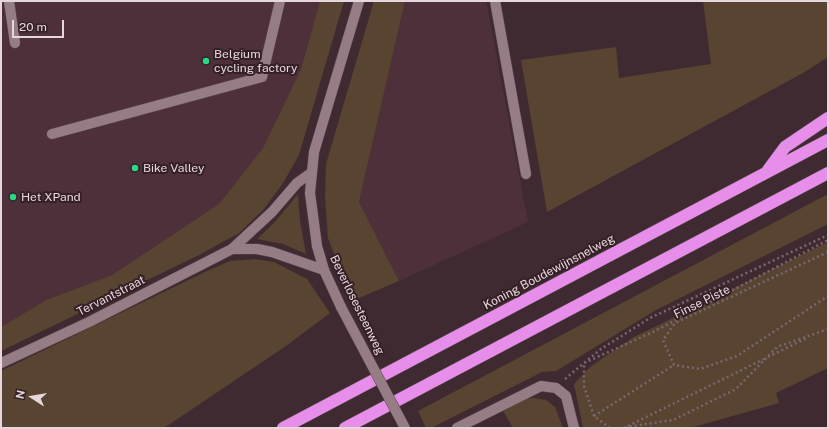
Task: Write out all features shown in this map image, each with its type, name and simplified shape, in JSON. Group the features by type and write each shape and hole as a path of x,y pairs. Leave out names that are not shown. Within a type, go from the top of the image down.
{"highway":[{"path":"766,173 784,147 828,118"},
{"name":"Koning Boudewijnsnelweg","path":"283,428 828,140"},
{"path":"345,428 828,172"}],"street":[{"path":"9,1 15,43"},
{"path":"52,134 262,77 280,1"},
{"name":"Beverlosesteenweg","path":"359,1 316,146 310,193 313,228 324,270 341,307 405,428"},
{"path":"495,1 526,174"},
{"name":"Tervantstraat","path":"1,363 89,322 232,249 272,212 297,183 312,173"},
{"name":"Tervantstraat","path":"232,249 257,249 272,252 324,270"},
{"path":"457,428 541,386 556,388 566,396 574,428"}],"path":[{"name":"Finse Piste","path":"556,388 601,349 650,318 828,235"},
{"path":"610,428 594,416 584,386 584,363 653,332 828,240"},
{"name":"Finse Piste","path":"674,365 663,340 676,323 828,252"},
{"path":"594,416 674,365 700,369 737,356 828,296"},
{"path":"620,428 673,420 680,417 736,389 777,348 828,328"},
{"path":"625,428 766,358"}],"shaded area":[{"path":"1,1 320,1 301,69 263,148 219,204 112,275 46,300 1,327"},
{"path":"320,1 344,1 299,155 283,183 264,209 239,233 199,255 1,351 1,327 46,300 112,275 219,204 263,148 301,69"},
{"path":"374,1 405,1 359,202 399,281 352,301 328,238 325,196 326,164"},
{"path":"405,1 486,1 528,222 399,281 359,202"},
{"path":"703,1 828,1 828,57 803,73 547,212 521,60 616,47 619,78 711,64"},
{"path":"298,194 300,221 306,254 283,244 257,239 274,223"},
{"path":"828,194 828,224 656,310 556,371 542,372 431,428 426,428 418,411"},
{"path":"828,242 828,368 776,393 779,403 690,428 583,428 574,384 590,367 632,338"},
{"path":"255,259 274,262 307,279 330,313 286,346 164,428 1,428 1,371 207,271 230,261"},
{"path":"534,398 546,400 555,407 563,428 513,428 503,411 524,399"}],"place":[{"name":"Belgium cycling factory","path":"206,61"},
{"name":"Bike Valley","path":"135,168"},
{"name":"Het XPand","path":"13,197"}]}
